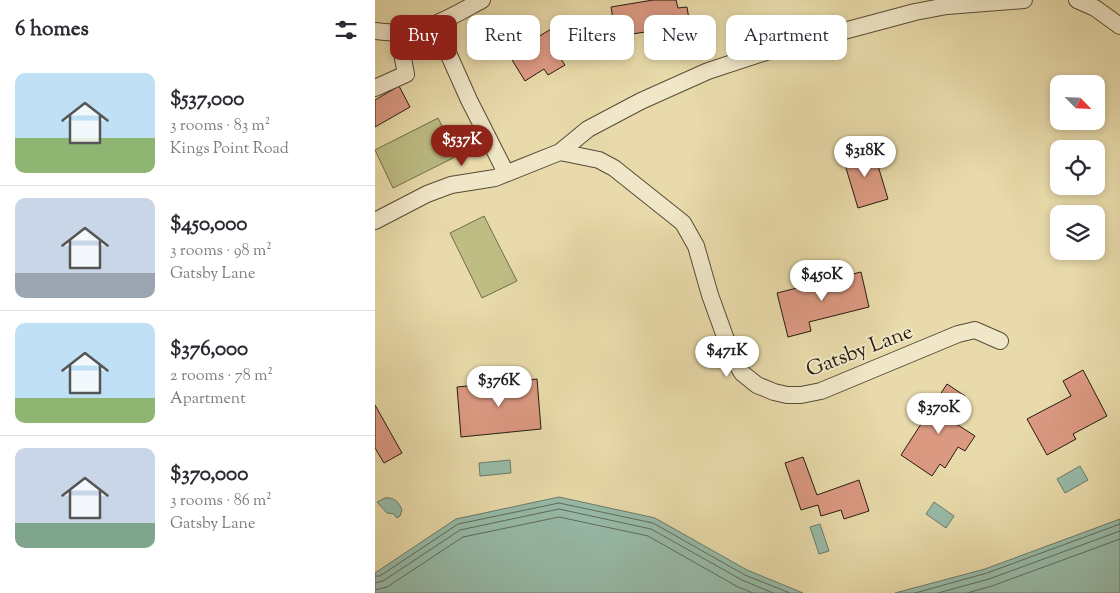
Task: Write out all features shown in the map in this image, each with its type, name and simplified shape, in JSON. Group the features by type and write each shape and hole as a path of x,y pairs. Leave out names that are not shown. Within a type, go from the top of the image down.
{"street":[{"path":"455,15 482,0"},
{"path":"375,221 427,194 451,185 495,178 560,152 588,130 641,101 708,71 769,51 915,12 947,6 1024,0"},
{"path":"1077,0 1095,8 1120,26"},
{"path":"375,31 390,32"},
{"path":"375,88 406,74 403,60"},
{"path":"451,60 506,173"},
{"name":"Gatsby Lane","path":"560,152 599,160 613,168 683,223 696,246 710,295 732,356 742,373 757,385 773,392 801,395 821,391 958,334 975,330 1000,342"}],"green space":[{"path":"438,118 457,156 393,188 375,150"},
{"path":"484,216 517,281 482,298 450,233"}],"water":[{"path":"510,460 511,473 480,476 479,463"},
{"path":"1080,466 1088,480 1065,493 1057,479"},
{"path":"559,497 655,518 747,570 803,593 375,593 375,573 456,519"},
{"path":"385,498 391,498 398,502 402,510 400,516 397,518 394,514 387,513 377,502"},
{"path":"934,502 954,516 946,528 926,514"},
{"path":"1120,519 1120,593 895,593 985,569"},
{"path":"820,524 829,551 819,554 810,527"}],"building":[{"path":"653,0 676,0 678,8 687,7 688,15 644,15 644,32 634,34 634,15 612,15 611,7"},
{"path":"550,30 550,60 562,60 565,65 548,75 544,69 525,81 512,60 540,60 540,36"},
{"path":"399,86 410,107 375,127 375,100"},
{"path":"873,149 888,199 858,208 843,158"},
{"path":"861,272 869,307 809,322 811,331 788,337 777,293"},
{"path":"1083,370 1107,416 1073,434 1076,439 1047,455 1027,419 1071,396 1063,381"},
{"path":"537,379 541,429 461,437 457,387"},
{"path":"947,384 965,396 950,420 975,436 965,451 958,447 945,468 940,464 932,476 901,455"},
{"path":"375,405 402,453 384,463 375,448"},
{"path":"803,457 817,495 859,480 869,511 844,519 841,510 821,516 818,505 801,510 785,463"}]}
